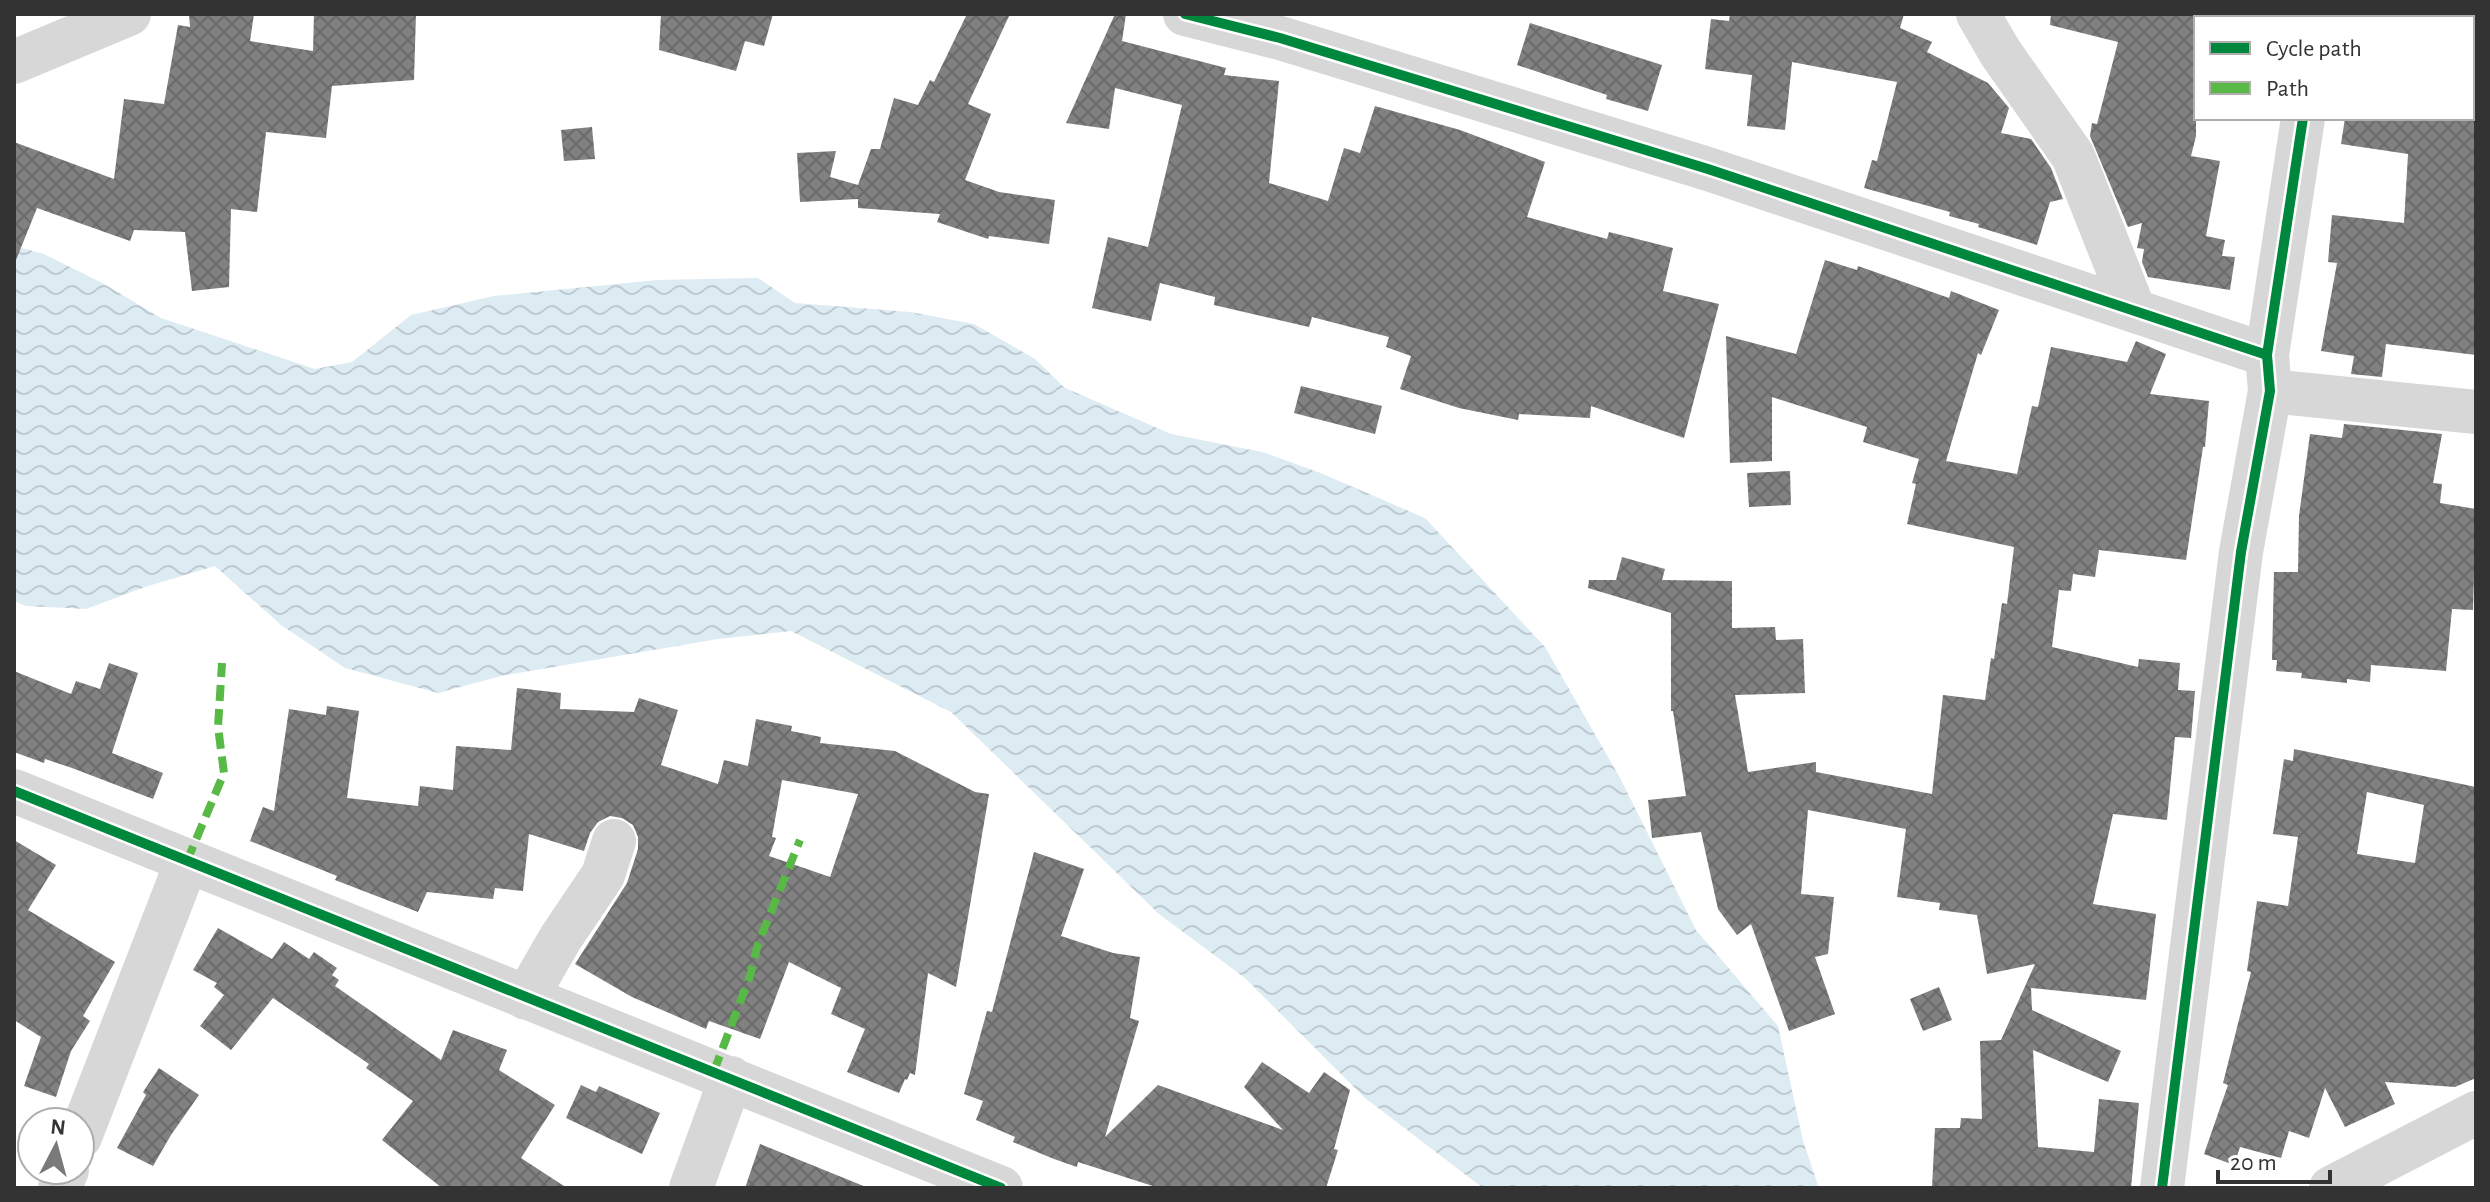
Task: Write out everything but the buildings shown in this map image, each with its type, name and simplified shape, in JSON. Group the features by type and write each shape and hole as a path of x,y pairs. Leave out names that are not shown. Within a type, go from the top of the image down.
{"street":[{"path":"14,62 128,14"},
{"path":"1185,14 1291,26 2134,310 2269,373 2476,412"},
{"path":"1978,14 2000,52 2073,156 2134,310"},
{"path":"2162,1188 2241,552 2303,120"},
{"path":"14,791 1001,1188"},
{"path":"526,998 583,902 603,875 614,841"},
{"path":"92,1106 187,861"},
{"path":"691,1188 731,1078"},
{"path":"2331,1188 2476,1113"}],"water":[{"path":"14,246 44,254 104,284 161,318 315,369 352,362 411,315 494,296 657,280 758,278 795,303 910,312 974,324 1035,359 1065,388 1171,434 1262,452 1318,472 1425,518 1545,647 1620,778 1696,930 1778,1026 1803,1141 1819,1188 1483,1188 1365,1098 1245,978 1159,914 951,712 791,631 718,639 501,676 438,693 345,668 281,625 215,566 86,609 26,606 14,601"}],"marked path":[{"path":"187,861 224,773 218,727 222,663"},
{"path":"714,1071 750,976 758,944 800,840"}],"cycle path":[{"path":"1185,14 1280,38 1708,169 2267,355"},
{"path":"2162,1188 2241,552 2270,391 2267,355 2303,120"},
{"path":"14,791 1001,1188"}]}
